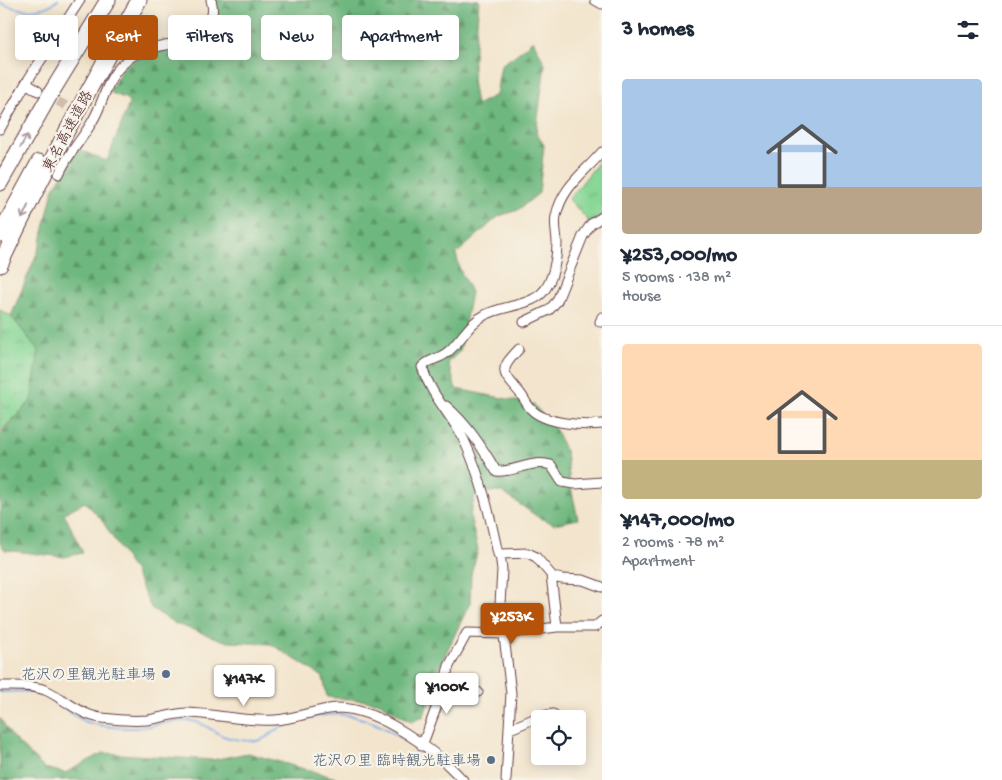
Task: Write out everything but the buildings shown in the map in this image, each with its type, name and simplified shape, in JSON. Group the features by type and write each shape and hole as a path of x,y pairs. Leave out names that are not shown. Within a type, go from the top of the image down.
{"highway":[{"name":"東名高速道路","path":"0,183 51,93 108,0"},
{"name":"東名高速道路","path":"0,234 24,187 82,86 135,0"},
{"name":"東名高速道路","path":"0,265 35,191 98,72 139,0"}],"street":[{"path":"0,129 26,83 80,0"},
{"path":"59,174 116,70 124,61 137,53 195,36 209,22 213,14 211,0"},
{"path":"595,0 602,4"},
{"path":"26,83 38,91"},
{"path":"506,780 511,693 500,604 502,570 500,554 498,554 486,498 476,468 463,438 435,397 422,367 427,362 440,358 451,349 477,320 484,315 529,301 541,294 547,286 556,256 555,227 559,206 568,186 602,152"},
{"path":"524,322 549,310 557,300 584,236 591,224 602,217"},
{"path":"602,317 600,322 602,322"},
{"path":"519,349 506,363 504,368 505,375 511,385 524,398 529,408 535,413 569,424 602,424"},
{"path":"435,397 458,416 482,447 496,471 506,472 528,464 544,463 551,465 562,482 575,484 602,482"},
{"path":"500,554 528,553 536,557 551,575 562,579 583,580 602,587"},
{"path":"551,575 558,628"},
{"path":"422,746 449,666 468,633 503,634 558,628 595,627 602,621"},
{"path":"0,686 31,687 43,690 58,696 88,715 115,720 148,720 185,713 275,720 324,709 340,708 355,710 380,718 453,769 463,780"},
{"path":"439,700 478,692"},
{"path":"510,729 531,720"}],"green space":[{"path":"214,0 479,0 472,80 476,105 496,95 501,65 533,40 545,64 536,133 544,145 539,193 518,210 499,216 456,254 460,270 471,292 460,351 448,362 456,389 533,404 556,430 566,453 578,519 554,524 538,517 502,492 476,492 470,516 478,550 471,574 470,603 438,670 424,716 412,722 378,702 327,697 323,677 271,644 228,642 176,624 151,608 134,571 101,519 85,502 64,513 83,553 64,557 5,550 0,544 0,434 31,401 39,351 11,316 40,246 53,190 77,149 107,161 129,104 127,99 109,92 124,66 135,60 158,60 158,51 168,48 168,60 251,60 251,15 214,15"},
{"path":"602,158 602,218 591,224 569,199"},
{"path":"0,310 11,316 39,351 31,401 0,432"},
{"path":"0,718 12,737 44,768 65,773 103,753 212,760 248,753 343,780 0,780"}],"waterway":[{"path":"0,3 30,10 44,8 58,0"},
{"path":"0,692 26,691 42,694 78,718 94,724 131,728 192,721 203,724 223,736 247,741 260,740 282,727 307,718 335,714 352,716 379,725 403,739 449,773 455,780"}],"tunnel":[{"path":"46,95 85,116"}],"place":[{"name":"花沢の里観光駐車場","path":"166,674"},
{"name":"花沢の里 臨時観光駐車場","path":"491,760"}]}
